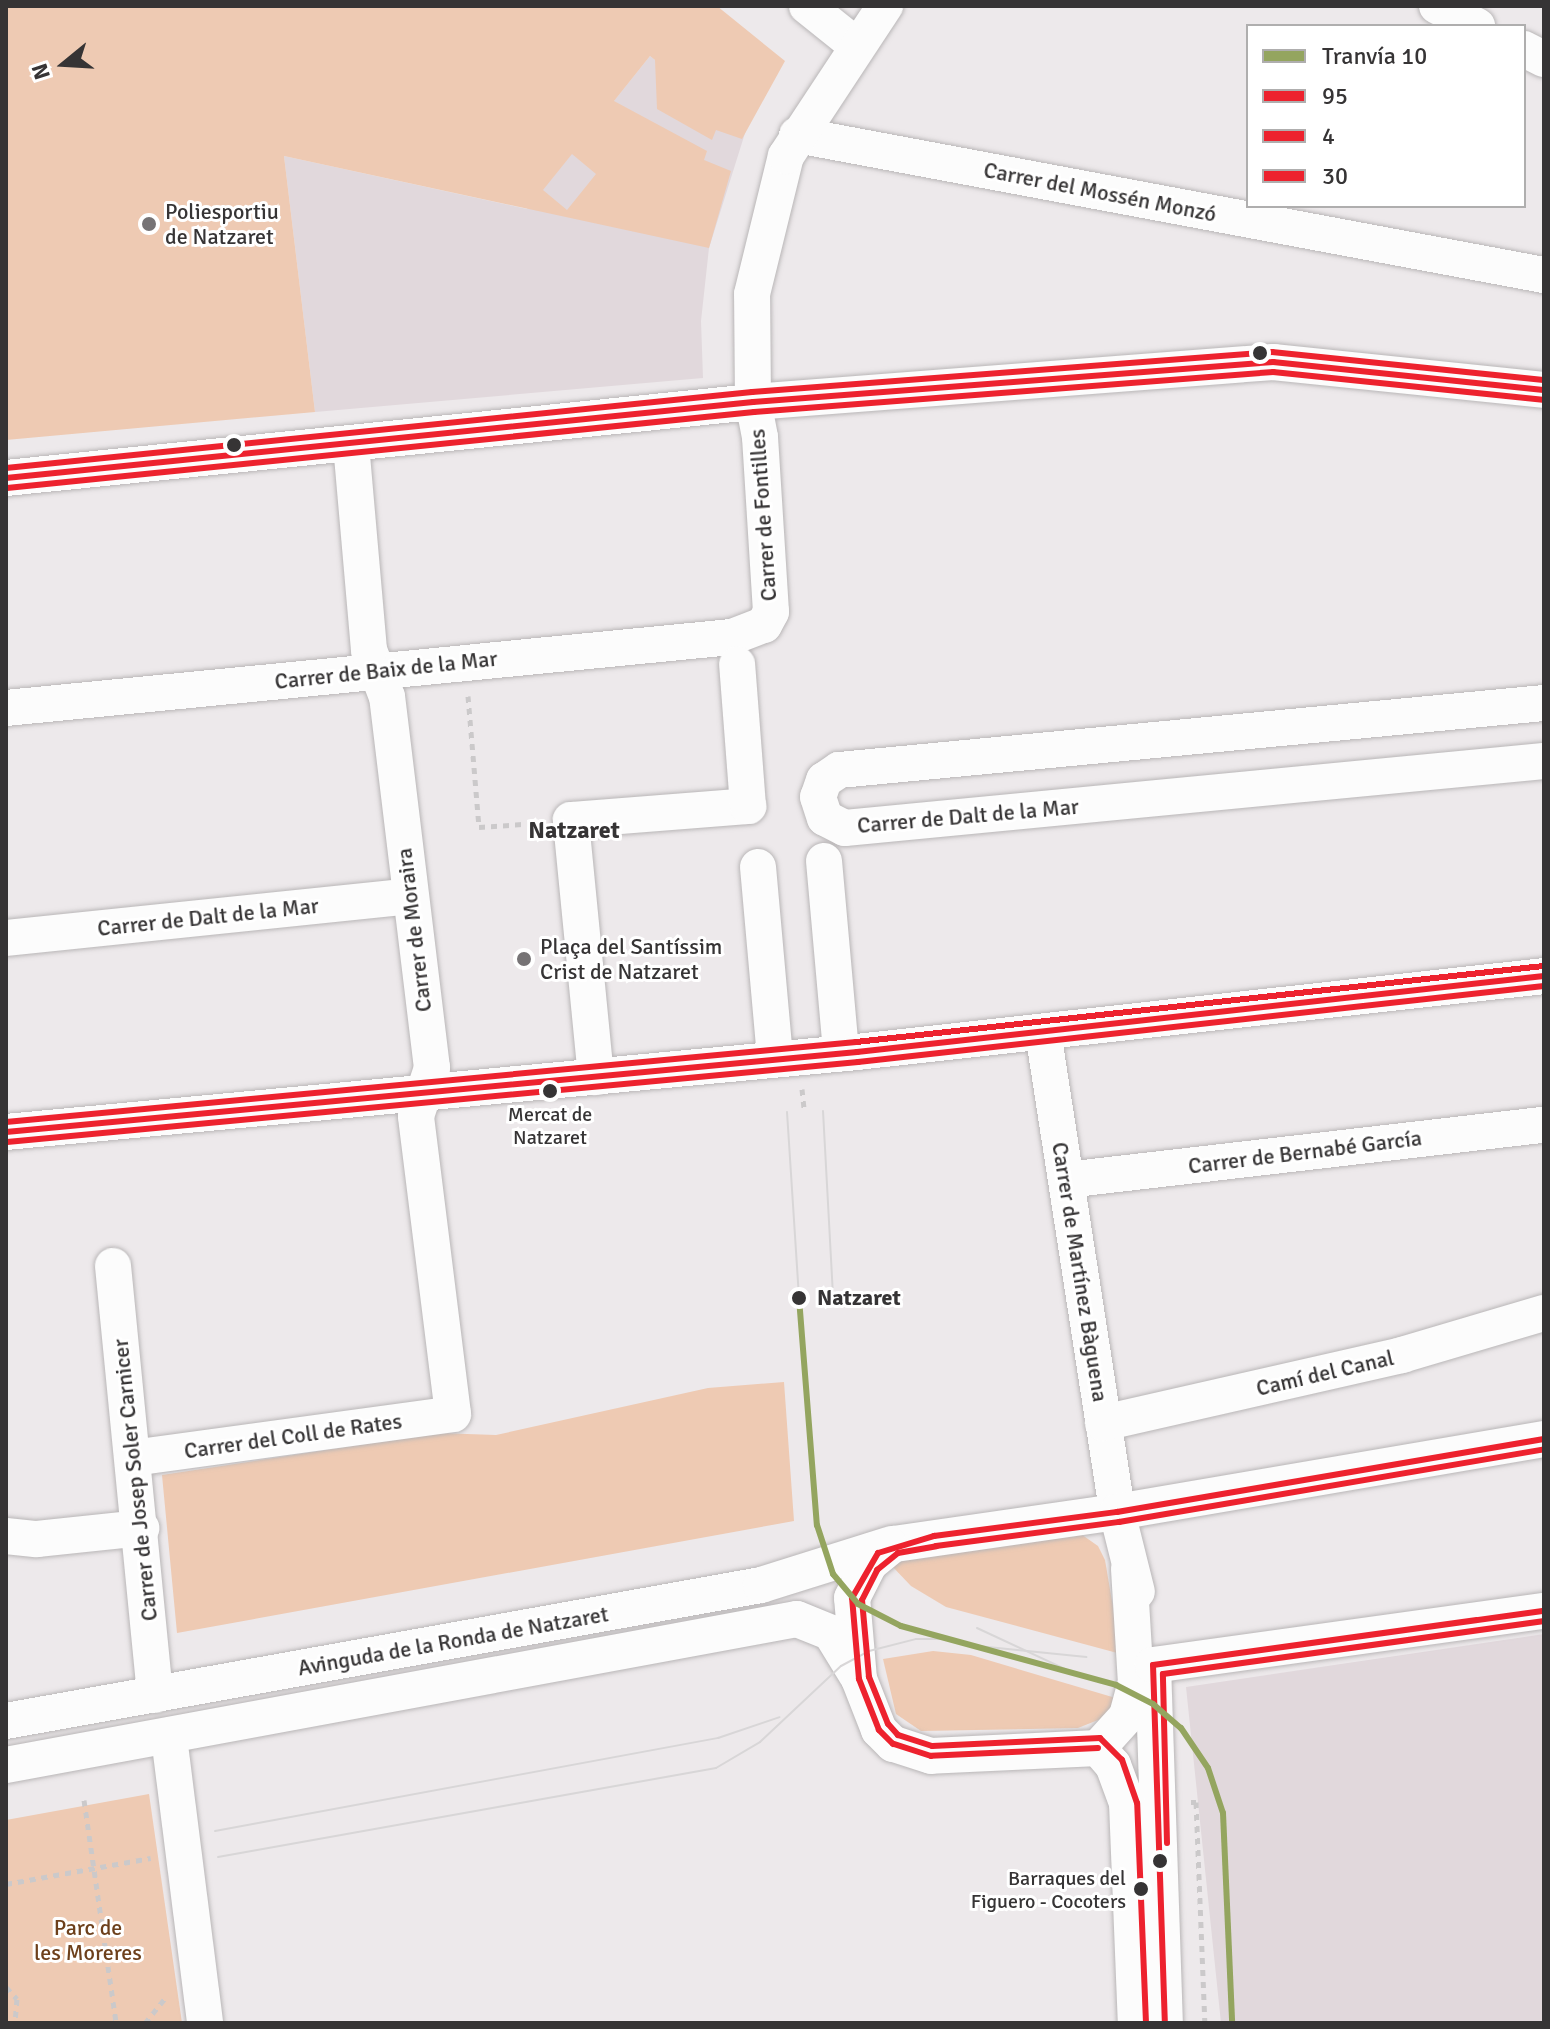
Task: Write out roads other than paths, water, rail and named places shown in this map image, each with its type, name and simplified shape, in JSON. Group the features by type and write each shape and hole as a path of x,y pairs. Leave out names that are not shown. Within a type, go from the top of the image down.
{"street":[{"path":"807,6 857,46"},
{"path":"1437,6 1473,24"},
{"name":"Carrer de Fontilles","path":"764,625 771,612 760,437 753,402 752,294 786,156 881,7"},
{"path":"1526,50 1544,59"},
{"name":"Carrer del Mossén Monzó","path":"797,135 1544,275"},
{"path":"6,478 753,402 1273,362 1438,376 1544,390"},
{"name":"Carrer de Moraira","path":"351,445 369,650 380,670 432,1068 416,1116 453,1414"},
{"name":"Carrer de Baix de la Mar","path":"6,708 732,637 764,625"},
{"path":"596,1077 571,820 748,806 737,664"},
{"name":"Carrer de Dalt de la Mar","path":"1544,703 839,770 824,780 818,797 825,818 845,828 1544,761"},
{"path":"824,861 841,1053"},
{"path":"758,867 775,1059"},
{"name":"Carrer de Dalt de la Mar","path":"6,938 410,896"},
{"path":"6,1132 841,1053 1544,976"},
{"name":"Carrer de Martínez Bàguena","path":"1043,1032 1117,1512 1129,1569"},
{"name":"Carrer de Bernabé García","path":"1066,1180 1544,1125"},
{"name":"Carrer de Josep Soler Carnicer","path":"113,1266 155,1695"},
{"name":"Camí del Canal","path":"1103,1423 1402,1355 1544,1313"},
{"name":"Carrer del Coll de Rates","path":"133,1458 453,1414"},
{"name":"Avinguda de la Ronda de Natzaret","path":"6,1721 761,1585 894,1544 1117,1512 1544,1439"},
{"path":"6,1536 37,1539 141,1528"},
{"name":"Avinguda de la Ronda de Natzaret","path":"859,1679 852,1598 869,1564 894,1544"},
{"path":"1129,1569 1153,1665 1165,2023"},
{"path":"1129,1569 1136,1682 1127,1716 1098,1748 1113,1765 1127,1803 1136,2023"},
{"path":"1153,1665 1544,1611"},
{"name":"Avinguda de la Ronda de Natzaret","path":"6,1765 797,1619 831,1633 859,1679 879,1730 911,1752 931,1756 1098,1748"},
{"path":"169,1737 181,1852 205,2023"}],"tram line":[{"path":"823,1111 833,1296"},
{"path":"787,1112 799,1298"},
{"name":"10","path":"799,1298 817,1525 833,1574 858,1604 901,1626 1116,1685 1153,1704 1181,1728 1208,1768 1223,1813 1232,2023"},
{"path":"977,1628 1078,1675"},
{"path":"218,1857 716,1768 760,1742 841,1666 869,1651 916,1639 947,1639"},
{"path":"968,1645 1086,1657"},
{"path":"215,1831 718,1738 780,1717"}],"place":[{"name":"Poliesportiu de Natzaret","path":"149,224"},
{"name":"Plaça del Santíssim Crist de Natzaret","path":"524,959"},
{"name":"Mercat de Natzaret","path":"550,1091"},
{"name":"Natzaret","path":"799,1298"},
{"name":"Barraques del Figuero - Cocoters","path":"1141,1889"}],"district":[{"name":"Natzaret","path":"574,831"}],"park label":[{"name":"Parc de les Moreres","path":"88,1940"}]}
